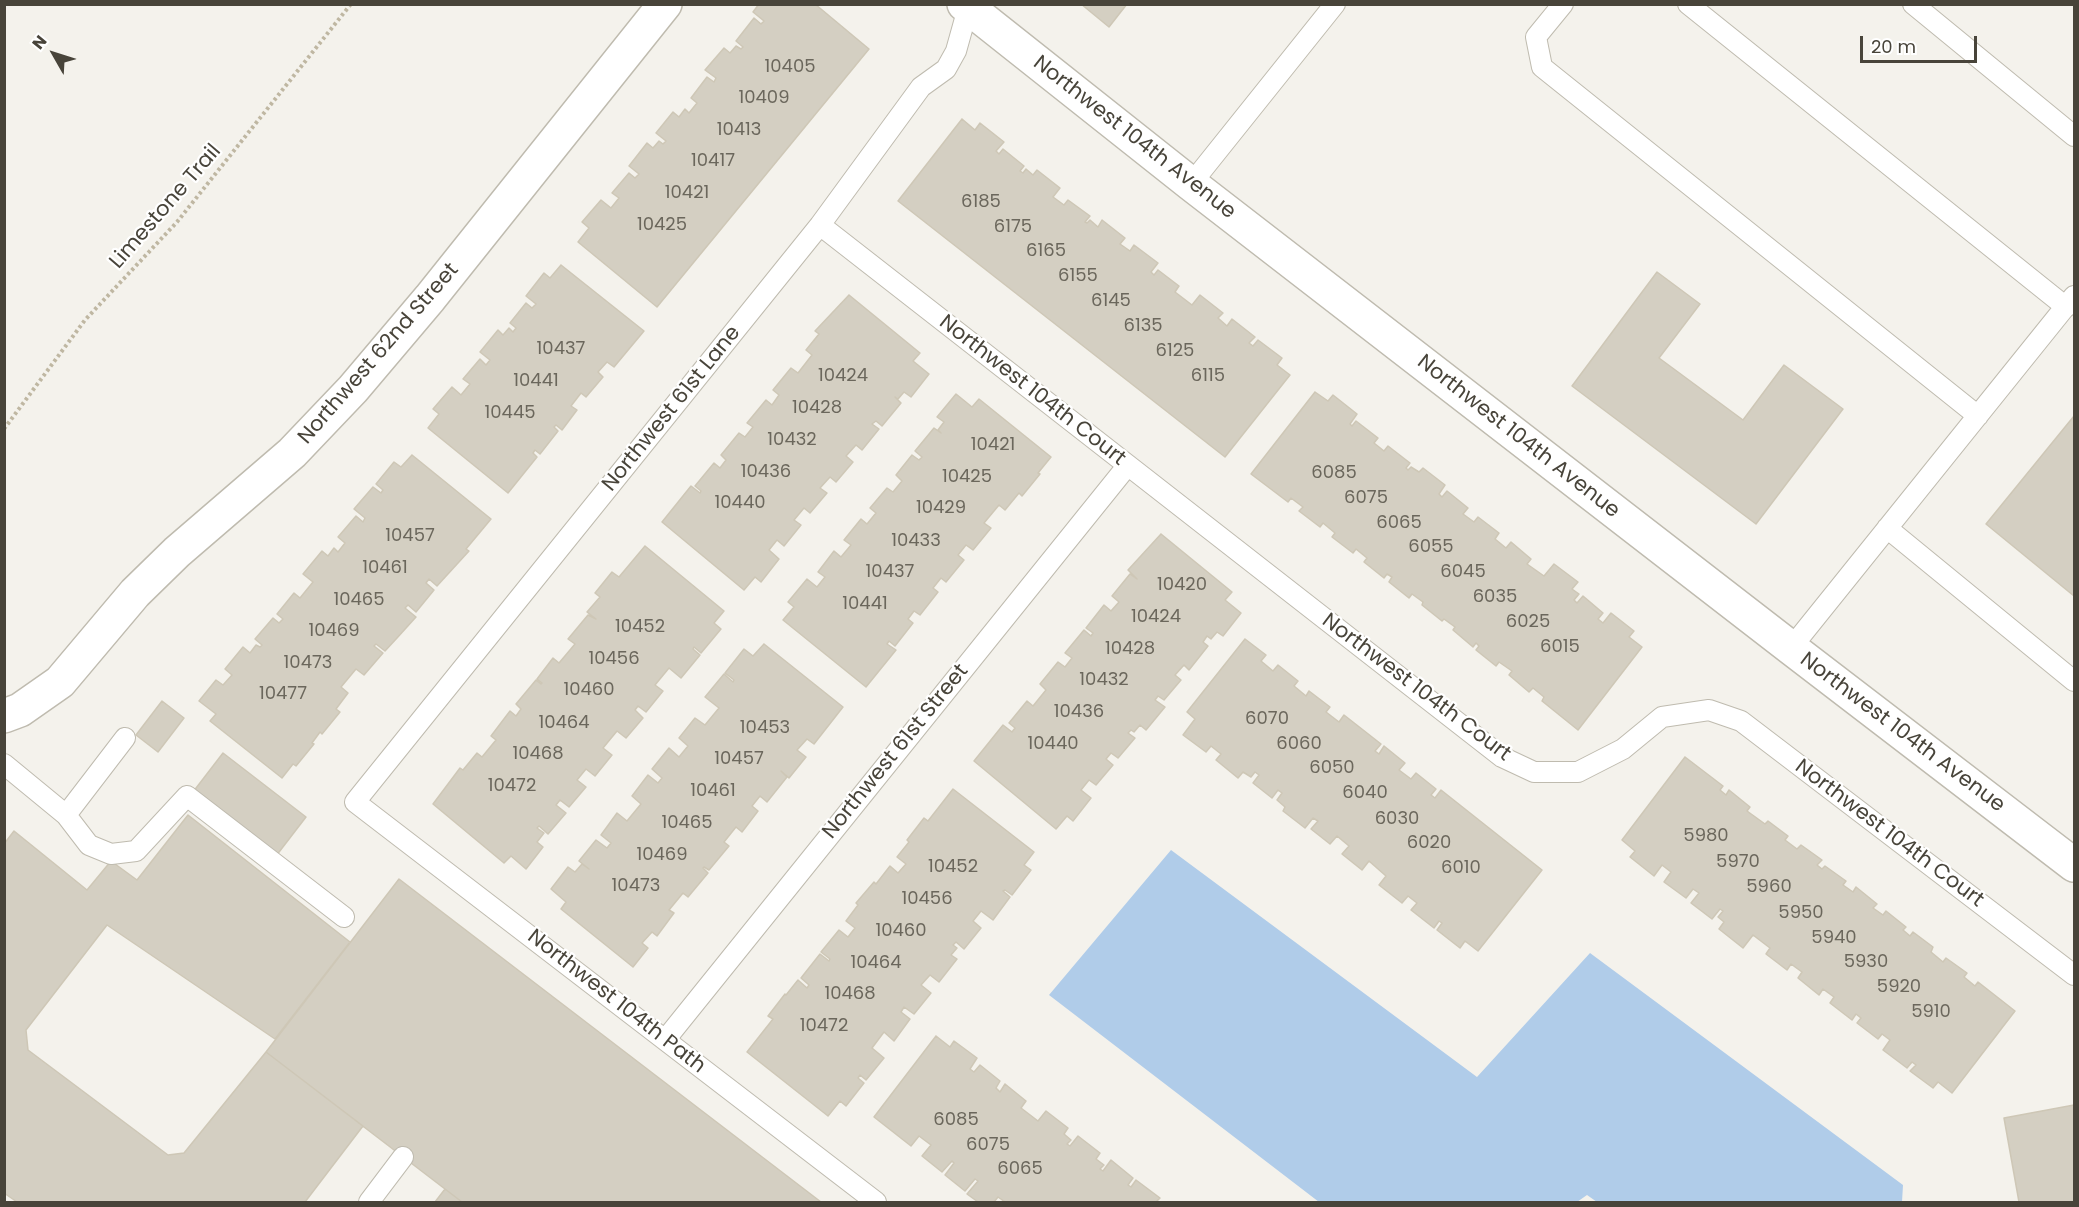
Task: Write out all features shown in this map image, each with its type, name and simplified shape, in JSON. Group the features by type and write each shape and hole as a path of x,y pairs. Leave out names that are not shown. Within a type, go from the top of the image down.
{"street":[{"name":"Northwest 62nd Street","path":"4,716 20,710 60,682 135,593 185,545 292,453 353,389 430,298 665,4"},
{"name":"Northwest 104th Avenue","path":"966,6 1191,184 2074,865"}],"lane":[{"path":"1191,184 1335,4"},
{"path":"1563,4 1536,37 1542,67 1978,416"},
{"path":"1688,4 2070,302 1791,648"},
{"path":"1913,4 2074,136"},
{"name":"Northwest 61st Lane","path":"355,802 820,225 921,87 946,69 956,51 966,6"},
{"name":"Northwest 104th Court","path":"820,225 1502,757 1534,772 1578,772 1623,749 1662,717 1709,710 1741,721 2074,975"},
{"name":"Northwest 61st Street","path":"665,1040 1128,465"},
{"path":"1887,528 2074,681"},
{"path":"66,814 124,738"},
{"path":"4,764 66,814 89,845 111,854 136,851 187,796 344,917"},
{"name":"Northwest 104th Path","path":"355,802 876,1203"},
{"path":"369,1203 403,1157"}],"path":[{"name":"Limestone Trail","path":"4,429 85,321 177,222 351,4"}],"water":[{"path":"1171,850 1477,1077 1590,953 1903,1185 1902,1202 1597,1202 1587,1195 1577,1202 1319,1202 1049,995"}],"building":[{"path":"759,4 815,4 869,49 657,307 578,242 589,228 582,222 601,200 611,208 619,198 612,193 629,173 635,178 639,174 629,166 647,143 653,148 659,141 663,144 666,141 656,133 673,112 679,117 685,109 689,113 697,103 691,98 707,77 714,82 716,78 705,70 724,48 730,53 736,46 741,49 743,47 736,41 754,18 761,24 764,21 753,12"},
{"path":"1081,4 1127,4 1109,27"},
{"path":"962,119 975,130 980,123 1004,142 996,151 999,154 1003,149 1024,166 1020,171 1023,173 1026,169 1033,175 1037,170 1060,188 1053,197 1064,205 1068,200 1090,216 1085,222 1090,220 1098,227 1102,220 1125,238 1120,244 1130,251 1134,245 1158,263 1151,272 1154,275 1158,270 1179,286 1175,292 1192,305 1200,295 1223,313 1218,318 1227,326 1232,319 1255,337 1249,343 1253,346 1258,340 1282,358 1277,365 1290,375 1225,457 898,201"},
{"path":"561,265 644,331 614,367 607,362 598,372 603,377 586,397 581,393 571,406 577,410 562,430 556,425 554,427 558,431 540,454 535,450 533,453 537,457 508,493 428,428 439,414 433,409 452,387 461,395 470,384 463,379 480,359 486,365 490,360 480,352 498,330 503,335 509,328 513,332 516,328 510,323 526,303 532,308 536,304 526,296 544,273 550,278"},
{"path":"1657,272 1700,304 1659,358 1743,420 1784,365 1843,409 1756,524 1572,386"},
{"path":"849,295 920,353 913,361 929,374 911,397 904,392 898,399 895,397 901,403 882,426 876,421 872,424 879,429 862,450 856,445 846,456 853,462 836,482 830,477 820,488 827,493 810,513 804,508 794,520 801,525 784,546 777,540 769,550 779,559 761,582 755,577 744,590 662,522 691,486 700,493 701,491 695,486 714,463 720,468 726,460 721,455 739,433 745,437 753,427 747,423 766,400 772,405 779,395 773,390 791,368 798,373 812,355 806,350 819,334 815,331"},
{"path":"1315,392 1328,401 1333,395 1357,414 1350,424 1352,426 1356,421 1378,438 1374,443 1384,451 1388,446 1410,463 1406,468 1408,470 1411,467 1419,472 1423,468 1445,485 1439,494 1442,497 1447,491 1468,508 1463,514 1474,522 1478,517 1499,533 1495,539 1506,548 1511,542 1531,559 1527,564 1544,576 1554,564 1578,582 1572,589 1579,594 1574,600 1577,603 1583,596 1603,613 1598,619 1603,623 1611,613 1634,631 1629,637 1642,647 1578,730 1542,701 1544,697 1533,688 1529,692 1509,675 1512,671 1499,662 1496,666 1476,650 1479,646 1476,643 1473,647 1453,630 1455,627 1444,619 1442,621 1422,605 1423,602 1412,594 1409,598 1389,582 1392,577 1387,574 1384,578 1364,562 1367,558 1356,549 1353,553 1332,537 1335,533 1323,523 1320,527 1299,511 1303,507 1291,498 1288,502 1251,474"},
{"path":"956,394 972,407 979,399 1051,457 1022,496 1019,493 1005,510 999,505 984,523 991,528 973,550 966,545 958,555 964,560 946,582 941,578 933,588 938,592 920,615 914,611 908,619 913,623 895,646 889,641 887,644 896,650 866,687 783,620 794,607 788,602 807,579 817,587 825,577 818,572 834,551 841,557 851,545 844,540 861,519 867,524 876,513 870,508 887,488 893,492 902,481 896,475 912,455 919,460 922,457 915,451 934,428 941,433 938,430 944,422 937,417"},
{"path":"2074,416 2074,596 1986,524"},
{"path":"412,455 491,519 466,549 469,551 437,586 429,579 426,583 434,590 416,612 408,605 405,608 416,617 397,638 385,651 376,644 374,646 383,653 364,675 356,669 341,687 348,693 336,709 340,712 322,734 320,732 312,743 314,744 296,766 293,764 282,778 210,721 216,714 199,701 216,680 223,685 232,675 225,669 243,647 250,653 256,645 260,647 262,645 255,639 273,618 279,623 283,619 277,614 294,593 300,598 313,582 303,574 322,551 328,556 334,548 338,552 345,543 338,537 356,516 363,522 365,518 354,509 373,487 381,493 383,490 376,484 394,462 401,467"},
{"path":"1161,534 1232,592 1225,600 1241,613 1223,636 1217,632 1211,639 1207,636 1203,642 1208,646 1189,670 1184,665 1175,675 1181,680 1164,700 1158,696 1155,700 1165,707 1146,730 1140,725 1134,732 1131,730 1128,733 1135,738 1118,758 1111,753 1106,759 1113,765 1096,785 1089,780 1081,790 1091,798 1073,821 1067,816 1056,829 974,761 1003,725 1012,732 1015,728 1009,723 1027,701 1033,706 1046,690 1040,684 1058,662 1065,667 1072,658 1065,653 1084,630 1091,636 1093,633 1086,628 1104,605 1111,611 1119,602 1112,596 1130,574 1137,579 1128,570"},
{"path":"645,546 724,611 714,623 721,629 701,653 694,647 693,649 700,655 681,678 669,668 655,685 663,691 646,712 638,706 635,710 643,718 626,738 617,731 603,748 612,755 595,776 586,769 577,780 586,787 569,807 560,800 556,805 566,813 548,834 539,826 537,828 544,833 537,842 543,847 526,869 511,856 504,863 433,804 460,768 463,770 477,753 482,757 496,740 491,736 510,711 516,716 521,709 516,704 536,680 542,683 537,679 553,658 559,663 575,644 568,639 588,615 596,619 587,612 600,597 595,593 612,572 619,577"},
{"path":"1245,639 1266,655 1261,661 1273,671 1278,665 1298,681 1294,686 1306,696 1309,691 1330,707 1326,712 1339,722 1344,715 1381,744 1375,751 1379,754 1384,746 1405,763 1399,770 1411,779 1416,773 1436,789 1431,795 1435,798 1441,790 1542,870 1478,951 1465,941 1460,948 1437,930 1442,923 1439,921 1434,928 1411,910 1417,903 1408,896 1402,903 1379,885 1386,876 1369,861 1362,870 1342,854 1349,846 1337,836 1330,844 1311,829 1318,821 1313,818 1305,828 1283,811 1285,807 1277,800 1282,793 1278,790 1272,798 1253,783 1259,775 1255,772 1251,777 1243,772 1238,778 1216,760 1221,754 1211,746 1206,752 1183,735 1195,719 1187,712"},
{"path":"764,644 843,707 814,744 807,739 797,750 806,757 789,778 781,771 787,777 767,802 760,796 752,806 758,811 742,832 736,827 724,842 729,846 709,870 703,868 708,873 688,897 683,893 669,910 674,913 657,936 652,932 642,943 648,948 633,967 561,909 566,902 551,889 568,867 575,872 582,864 589,869 579,861 596,840 607,848 611,843 601,835 617,813 627,821 641,804 632,796 648,775 658,783 662,778 652,769 669,748 679,757 688,746 679,738 695,718 705,725 719,708 705,697 724,674 733,682 734,680 725,673 744,649 753,656"},
{"path":"162,701 184,718 158,752 136,735"},
{"path":"223,753 306,817 276,856 193,792"},
{"path":"1685,757 1723,786 1720,790 1726,795 1729,790 1750,807 1747,811 1765,824 1768,821 1788,836 1785,840 1797,849 1801,845 1822,860 1817,865 1822,869 1825,866 1846,881 1843,885 1853,892 1856,887 1877,904 1873,908 1883,915 1886,911 1906,927 1903,930 1910,936 1913,932 1933,947 1931,952 1943,962 1946,958 1967,973 1964,977 1975,986 1978,982 2015,1011 1952,1093 1938,1082 1933,1088 1910,1071 1916,1065 1912,1062 1907,1068 1883,1050 1890,1040 1882,1034 1878,1039 1857,1023 1861,1018 1856,1014 1852,1020 1830,1003 1834,997 1823,989 1819,995 1798,978 1802,972 1791,964 1787,970 1766,954 1770,948 1753,935 1743,948 1719,929 1724,922 1718,917 1723,911 1720,909 1712,919 1691,903 1699,893 1693,889 1686,898 1664,882 1671,872 1662,865 1654,876 1630,857 1635,851 1622,840"},
{"path":"953,789 1034,852 1024,865 1031,870 1012,895 1003,891 1010,897 993,920 981,911 973,921 981,928 964,949 956,942 953,945 957,948 951,955 957,959 939,982 930,975 921,985 931,993 914,1014 904,1007 901,1012 910,1019 894,1041 884,1032 872,1048 884,1058 866,1080 860,1075 858,1078 864,1083 846,1106 840,1101 828,1116 747,1052 773,1019 768,1016 798,980 807,988 809,985 801,978 820,954 829,961 830,959 821,952 839,930 848,937 855,928 846,921 858,905 856,903 874,882 876,884 890,866 898,873 906,864 897,857 909,842 907,840 924,818 928,821"},
{"path":"188,815 350,942 275,1039 107,925 26,1030 28,1050 168,1155 184,1153 266,1052 363,1126 305,1202 17,1202 4,1193 4,844 14,831 87,890 111,861 137,880"},
{"path":"399,879 821,1202 462,1202 266,1052"},
{"path":"936,1036 950,1047 954,1041 977,1058 970,1069 974,1072 980,1065 1000,1081 996,1088 1000,1092 1005,1084 1026,1101 1021,1108 1038,1121 1046,1111 1068,1128 1064,1134 1071,1140 1067,1144 1070,1146 1078,1136 1100,1153 1096,1159 1104,1165 1100,1169 1103,1171 1111,1160 1133,1178 1128,1185 1131,1187 1136,1180 1160,1198 1156,1202 1005,1202 998,1197 994,1202 978,1202 967,1194 978,1181 975,1179 965,1191 945,1175 954,1163 952,1161 942,1172 922,1156 931,1145 919,1136 911,1146 874,1117"},
{"path":"2074,1105 2074,1202 2019,1202 2004,1118"},
{"path":"445,1189 462,1202 435,1202"}]}
